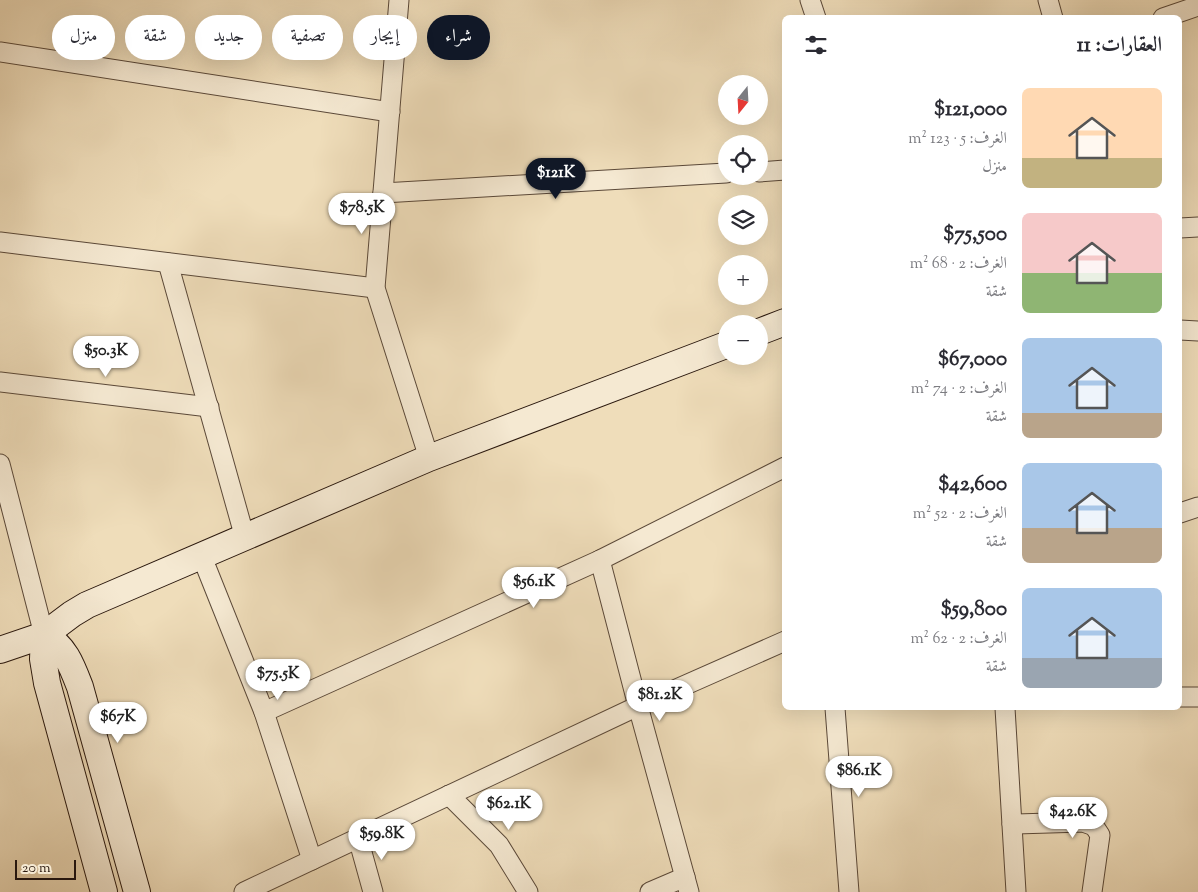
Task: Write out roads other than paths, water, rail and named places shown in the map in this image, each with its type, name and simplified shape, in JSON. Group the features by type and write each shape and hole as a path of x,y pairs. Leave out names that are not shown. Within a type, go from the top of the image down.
{"street":[{"path":"400,0 375,288 429,458"},
{"path":"810,0 815,15"},
{"path":"1172,15 1198,6"},
{"path":"0,52 390,112"},
{"path":"768,171 782,170"},
{"path":"383,193 718,173"},
{"path":"1182,228 1198,227"},
{"path":"0,242 375,288"},
{"path":"168,262 246,538"},
{"path":"768,329 782,323"},
{"path":"1182,330 1198,331"},
{"path":"0,650 44,635 87,605 429,458 718,348"},
{"path":"0,382 209,407"},
{"path":"0,466 44,635 43,659 47,684 104,892"},
{"path":"264,712 600,560 782,469"},
{"path":"1182,512 1198,507"},
{"path":"202,557 264,712 312,860"},
{"path":"600,560 687,884 650,892"},
{"path":"44,635 54,640 61,648 71,664 80,687 137,892"},
{"path":"244,892 272,886 312,860 358,838 638,706 782,642"},
{"path":"1182,697 1198,697"},
{"path":"835,710 849,892"},
{"path":"1005,710 1016,892"},
{"path":"449,795 499,845 528,892"},
{"path":"1012,824 1083,822 1094,826 1100,835 1092,892"},
{"path":"358,838 372,892"}]}
